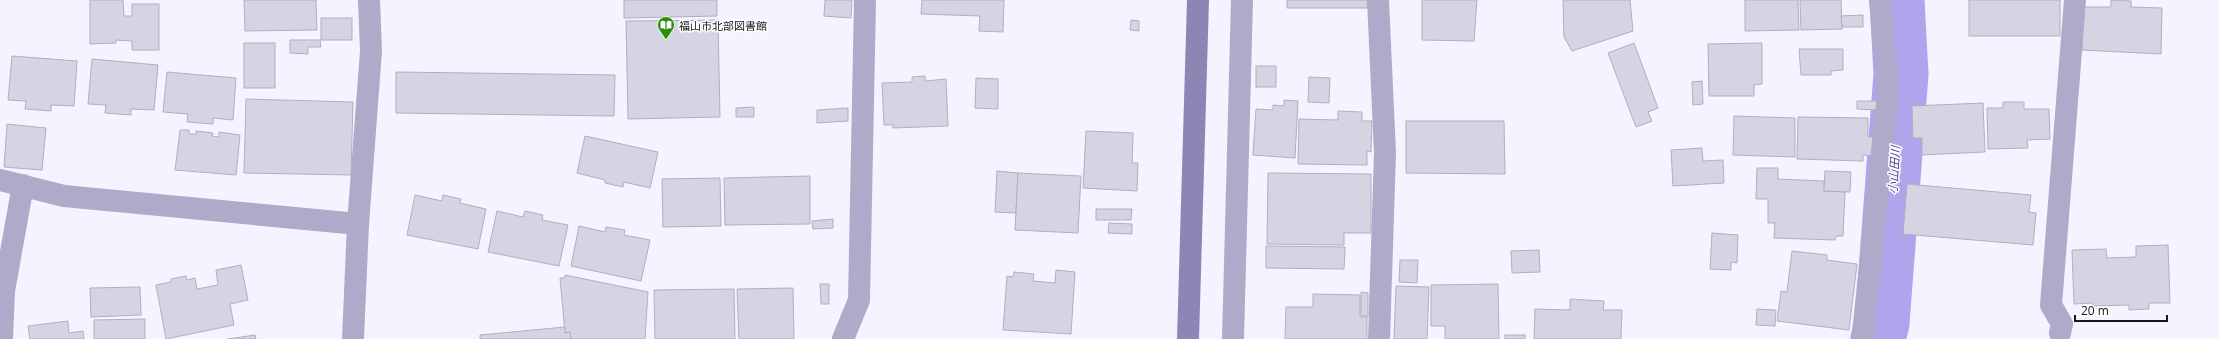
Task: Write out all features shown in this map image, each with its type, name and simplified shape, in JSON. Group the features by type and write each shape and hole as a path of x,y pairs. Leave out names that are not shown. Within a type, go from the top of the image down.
{"street":[{"path":"353,339 358,224 371,51 369,0"},
{"path":"843,339 859,300 865,0"},
{"path":"1188,339 1198,0"},
{"path":"1233,337 1242,0"},
{"path":"1378,0 1385,152 1379,339"},
{"path":"1863,333 1888,93 1880,0"},
{"path":"2060,333 2062,324 2051,306 2075,0"},
{"path":"0,180 64,196 358,224"},
{"path":"2,339 4,290 23,185"}],"building":[{"path":"90,0 123,0 124,16 132,16 132,4 159,4 159,50 132,50 132,41 116,40 116,43 90,44"},
{"path":"244,0 316,0 317,30 245,31"},
{"path":"624,0 717,0 717,16 624,18"},
{"path":"825,0 852,0 851,18 824,16"},
{"path":"922,0 1004,0 1003,32 979,31 980,16 921,14"},
{"path":"1287,0 1367,0 1368,8 1287,8"},
{"path":"1422,0 1477,0 1474,41 1422,40"},
{"path":"1563,0 1630,0 1633,31 1572,51 1564,37"},
{"path":"1745,0 1798,0 1799,30 1745,31"},
{"path":"1800,0 1841,0 1842,29 1801,30"},
{"path":"1969,0 2060,0 2060,36 1969,36"},
{"path":"2111,0 2131,1 2131,7 2162,8 2161,54 2082,50 2083,7 2111,7"},
{"path":"1863,15 1863,27 1842,27 1841,16"},
{"path":"321,18 352,18 352,40 321,40"},
{"path":"718,20 720,117 628,119 626,21"},
{"path":"1131,20 1139,21 1139,31 1130,30"},
{"path":"290,40 320,40 321,47 308,47 308,54 290,53"},
{"path":"244,43 275,43 275,88 244,88"},
{"path":"1634,43 1658,108 1648,112 1652,121 1636,127 1608,53"},
{"path":"1762,43 1762,84 1754,85 1754,96 1709,96 1708,44"},
{"path":"1799,49 1843,49 1843,70 1831,71 1831,75 1801,75"},
{"path":"12,56 77,61 74,106 51,105 51,111 25,109 26,101 8,100"},
{"path":"92,59 158,65 154,110 131,109 131,115 105,113 106,105 88,104"},
{"path":"1256,66 1276,66 1276,87 1256,87"},
{"path":"167,72 236,78 233,120 213,118 213,124 187,122 188,114 163,112"},
{"path":"396,72 615,75 614,116 396,113"},
{"path":"925,76 925,81 946,79 948,126 893,128 893,125 884,125 882,83 912,82 912,77"},
{"path":"1309,77 1330,78 1329,103 1308,102"},
{"path":"976,78 998,79 998,109 975,108"},
{"path":"1702,81 1703,104 1693,105 1692,82"},
{"path":"246,99 353,102 351,175 244,173"},
{"path":"1284,100 1298,101 1295,158 1253,155 1256,109 1273,110 1273,105 1284,106"},
{"path":"1857,101 1877,101 1877,110 1857,109"},
{"path":"2003,102 2024,102 2024,109 2049,109 2050,139 2027,140 2028,148 1988,149 1987,108 2003,108"},
{"path":"1983,103 1985,152 1922,155 1922,138 1913,138 1912,106"},
{"path":"754,107 754,117 736,117 736,108"},
{"path":"848,108 848,121 817,123 817,110"},
{"path":"1338,111 1362,112 1362,121 1372,121 1371,152 1367,151 1367,165 1298,164 1299,119 1338,120"},
{"path":"1734,116 1795,118 1795,157 1733,155"},
{"path":"1798,117 1868,118 1868,137 1875,137 1875,156 1863,155 1863,161 1797,159"},
{"path":"1406,121 1504,121 1505,174 1406,173"},
{"path":"7,124 46,128 42,170 4,167"},
{"path":"180,130 189,130 189,134 196,134 196,131 213,133 212,136 219,137 219,132 240,135 236,175 175,170"},
{"path":"1086,131 1133,133 1132,163 1138,163 1137,191 1083,188"},
{"path":"585,136 658,152 650,188 624,182 623,187 605,183 605,180 577,173"},
{"path":"1702,148 1703,161 1723,160 1724,183 1673,186 1671,150"},
{"path":"1757,168 1778,168 1778,179 1824,181 1824,191 1845,192 1843,236 1836,236 1835,240 1774,238 1775,223 1768,223 1768,199 1756,199"},
{"path":"997,171 1018,173 1016,213 995,212"},
{"path":"1825,171 1851,172 1850,192 1824,191"},
{"path":"1018,173 1081,176 1078,233 1015,230"},
{"path":"1268,173 1371,174 1371,233 1344,233 1344,245 1267,244"},
{"path":"810,176 810,224 725,225 724,178"},
{"path":"720,178 721,226 663,227 662,179"},
{"path":"1907,184 2031,195 2029,212 2036,213 2033,245 1903,234"},
{"path":"415,195 442,201 443,195 461,199 460,203 486,209 478,249 407,235"},
{"path":"1096,209 1132,209 1131,220 1096,220"},
{"path":"497,211 523,217 525,211 543,215 542,220 568,225 559,266 488,252"},
{"path":"833,219 833,228 813,229 812,221"},
{"path":"1109,223 1132,224 1132,234 1108,233"},
{"path":"579,226 605,232 606,227 625,230 624,235 650,240 641,281 571,266"},
{"path":"1712,233 1738,235 1737,263 1731,262 1731,270 1710,269"},
{"path":"2168,245 2170,303 2149,303 2149,309 2129,310 2129,305 2092,306 2092,303 2074,304 2072,250 2106,249 2107,258 2136,257 2136,246"},
{"path":"1266,246 1345,247 1344,269 1266,268"},
{"path":"1539,250 1540,272 1512,273 1511,251"},
{"path":"1792,251 1827,255 1827,260 1857,264 1849,330 1777,321 1781,291 1787,292"},
{"path":"1400,260 1418,260 1417,283 1399,282"},
{"path":"241,265 248,300 230,304 234,325 166,339 156,285 171,282 171,279 186,276 187,280 195,278 197,289 218,285 216,270"},
{"path":"1056,270 1075,272 1071,334 1003,330 1007,276 1013,277 1014,272 1034,274 1033,281 1055,283"},
{"path":"565,275 648,292 645,339 571,339 570,332 565,333 560,278 565,278"},
{"path":"820,284 829,284 829,304 821,304"},
{"path":"1498,284 1499,339 1445,339 1445,326 1431,326 1431,285"},
{"path":"1396,286 1429,287 1427,339 1394,339"},
{"path":"140,287 141,315 91,317 90,288"},
{"path":"793,288 794,339 739,339 737,289"},
{"path":"734,289 735,339 655,339 654,290"},
{"path":"1361,292 1368,293 1368,316 1361,316"},
{"path":"1313,294 1360,295 1360,317 1367,317 1367,339 1285,339 1286,307 1313,307"},
{"path":"1570,299 1604,301 1603,310 1622,310 1621,339 1534,339 1535,309 1570,310"},
{"path":"1757,309 1776,310 1775,326 1756,325"},
{"path":"145,319 145,339 94,339 94,320"},
{"path":"68,321 69,333 83,331 84,339 30,339 28,326"},
{"path":"565,327 565,333 570,332 571,339 480,339 480,335"},
{"path":"255,335 256,339 228,339"},
{"path":"1505,335 1525,335 1525,339 1505,339"}],"waterway":[{"name":"小山田川","path":"1878,339 1882,323 1901,74 1897,0"}],"place":[{"name":"福山市北部図書館","path":"666,40"}]}
